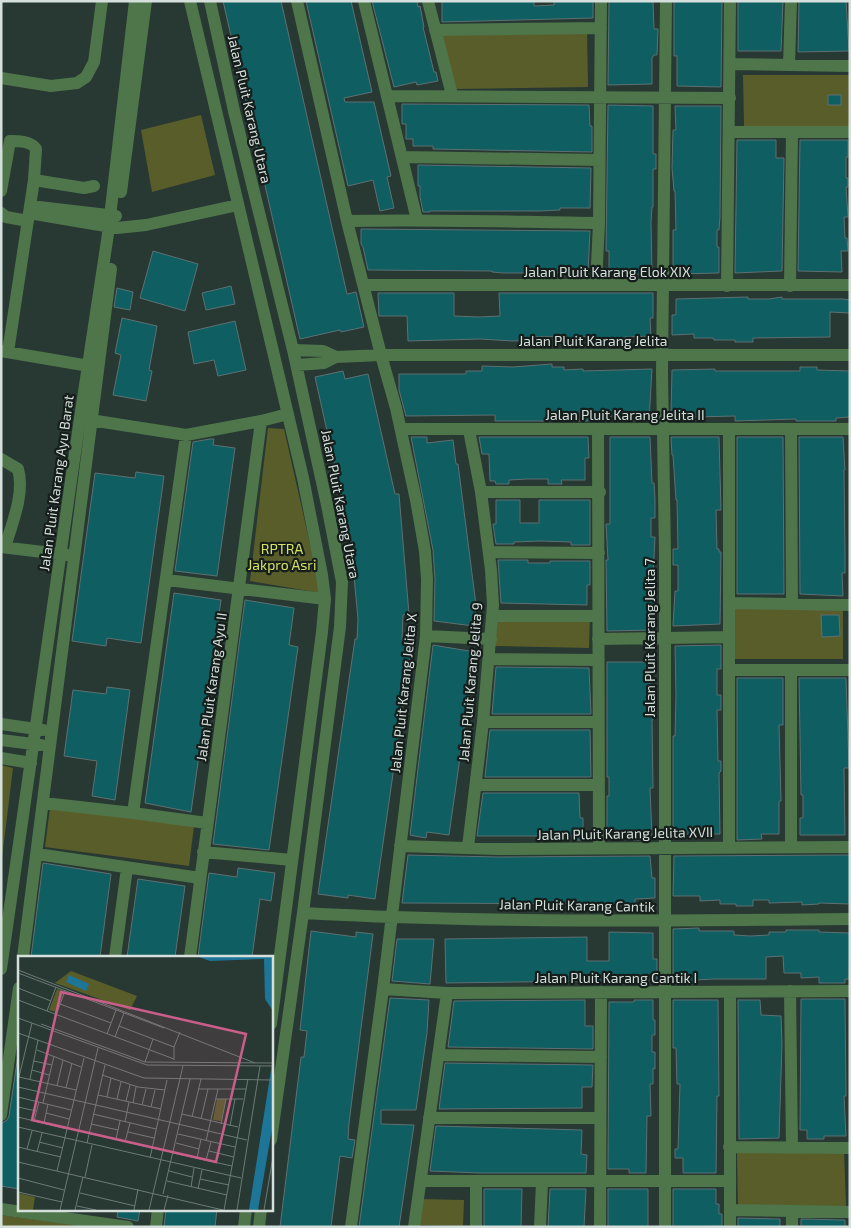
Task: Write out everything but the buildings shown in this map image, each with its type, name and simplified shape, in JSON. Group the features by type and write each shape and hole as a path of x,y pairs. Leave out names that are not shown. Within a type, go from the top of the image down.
{"street":[{"path":"1,78 51,86 77,83 86,77 94,62 102,1"},
{"name":"Jalan Pluit Karang Ayu Barat","path":"113,221 135,1"},
{"name":"Jalan Pluit Karang Ayu Barat","path":"1,969 61,554 85,419 146,1"},
{"path":"190,1 288,414 322,574 325,599 272,1016"},
{"path":"202,1 224,96 220,103 212,98"},
{"name":"Jalan Pluit Karang Utara","path":"210,1 234,111 297,366 342,582 340,627 326,738 303,912 276,1068 272,1126"},
{"name":"Jalan Pluit Karang Jelita X","path":"297,1 348,221 401,430 425,551 428,608 392,918 351,1227"},
{"path":"364,1 417,220"},
{"path":"428,1 452,95"},
{"path":"596,285 599,223 601,1"},
{"name":"Jalan Pluit Karang Jelita 7","path":"665,1227 665,554 662,429 666,1"},
{"path":"727,286 730,1"},
{"path":"789,64 791,1"},
{"path":"435,30 601,28"},
{"path":"730,64 850,66"},
{"path":"388,96 730,98"},
{"path":"219,127 234,111"},
{"path":"729,132 850,132"},
{"path":"790,286 792,132"},
{"path":"1,191 10,140 23,142 36,148 29,213 5,351 93,366"},
{"path":"403,157 599,160"},
{"path":"34,180 84,188 94,186"},
{"path":"1,213 6,216 29,213 146,225 238,205"},
{"path":"348,221 417,220 599,223"},
{"path":"254,274 278,289"},
{"name":"Jalan Pluit Karang Elok XIX","path":"364,285 850,286"},
{"name":"Jalan Pluit Karang Jelita","path":"293,350 323,351 336,357"},
{"name":"Jalan Pluit Karang Jelita","path":"297,366 324,363 336,357 381,355 850,355"},
{"path":"85,419 186,435 288,414"},
{"name":"Jalan Pluit Karang Ayu Barat","path":"23,956 75,556 85,419"},
{"name":"Jalan Pluit Karang Ayu II","path":"190,956 261,421"},
{"path":"598,429 600,492 598,616 599,847"},
{"path":"729,429 729,846"},
{"name":"Jalan Pluit Karang Jelita II","path":"401,430 850,429"},
{"name":"Jalan Pluit Karang Jelita 9","path":"468,848 493,616 490,552 469,430"},
{"path":"791,430 792,604"},
{"path":"133,813 186,435"},
{"path":"1,459 18,469 20,478 18,498 3,547 75,556"},
{"path":"481,492 600,492"},
{"path":"490,552 599,553"},
{"path":"167,580 325,599"},
{"path":"730,603 850,604"},
{"path":"493,616 598,616"},
{"path":"426,636 491,639"},
{"path":"598,639 729,637"},
{"path":"489,659 598,660"},
{"path":"729,670 850,670"},
{"path":"791,670 791,847"},
{"path":"483,722 598,722"},
{"path":"1,724 53,732"},
{"path":"309,735 326,738"},
{"path":"1,740 51,747"},
{"path":"1,758 48,769"},
{"path":"476,785 599,785"},
{"path":"44,803 207,824"},
{"name":"Jalan Pluit Karang Jelita XVII","path":"400,846 498,849 729,846 850,847"},
{"path":"203,852 292,860"},
{"path":"37,854 200,878"},
{"path":"115,956 127,868"},
{"name":"Jalan Pluit Karang Cantik","path":"303,912 392,918 664,921 850,919"},
{"name":"Jalan Pluit Karang Cantik I","path":"383,989 447,993 850,991"},
{"path":"790,991 792,1147"},
{"path":"600,1227 601,992"},
{"path":"730,992 730,1227"},
{"path":"414,1227 447,993"},
{"path":"1,1115 18,995"},
{"path":"438,1055 601,1057"},
{"path":"429,1118 600,1118"},
{"path":"729,1146 850,1148"},
{"path":"421,1181 729,1181"},
{"path":"476,1182 476,1227"},
{"path":"540,1227 542,1182"},
{"path":"1,1209 81,1215 128,1227"},
{"path":"156,1227 158,1210"},
{"path":"244,1227 246,1210"},
{"path":"259,1227 261,1210"},
{"path":"730,1210 850,1212"},
{"path":"792,1211 792,1227"}],"green space":[{"path":"587,30 588,87 453,89 440,33"},
{"path":"743,75 850,75 850,130 744,126"},
{"path":"201,115 215,175 152,192 141,130"},
{"name":"RPTRA Jakpro Asri","path":"268,428 284,429 321,593 250,581"},
{"path":"734,607 843,607 843,659 735,659"},
{"path":"493,611 590,612 589,648 493,646"},
{"path":"1,765 13,768 1,866"},
{"path":"50,808 194,826 189,866 45,847"},
{"path":"844,1150 846,1206 738,1209 737,1153"},
{"path":"419,1199 464,1200 463,1226 418,1225"},
{"path":"1,1215 89,1227 1,1227"}]}
